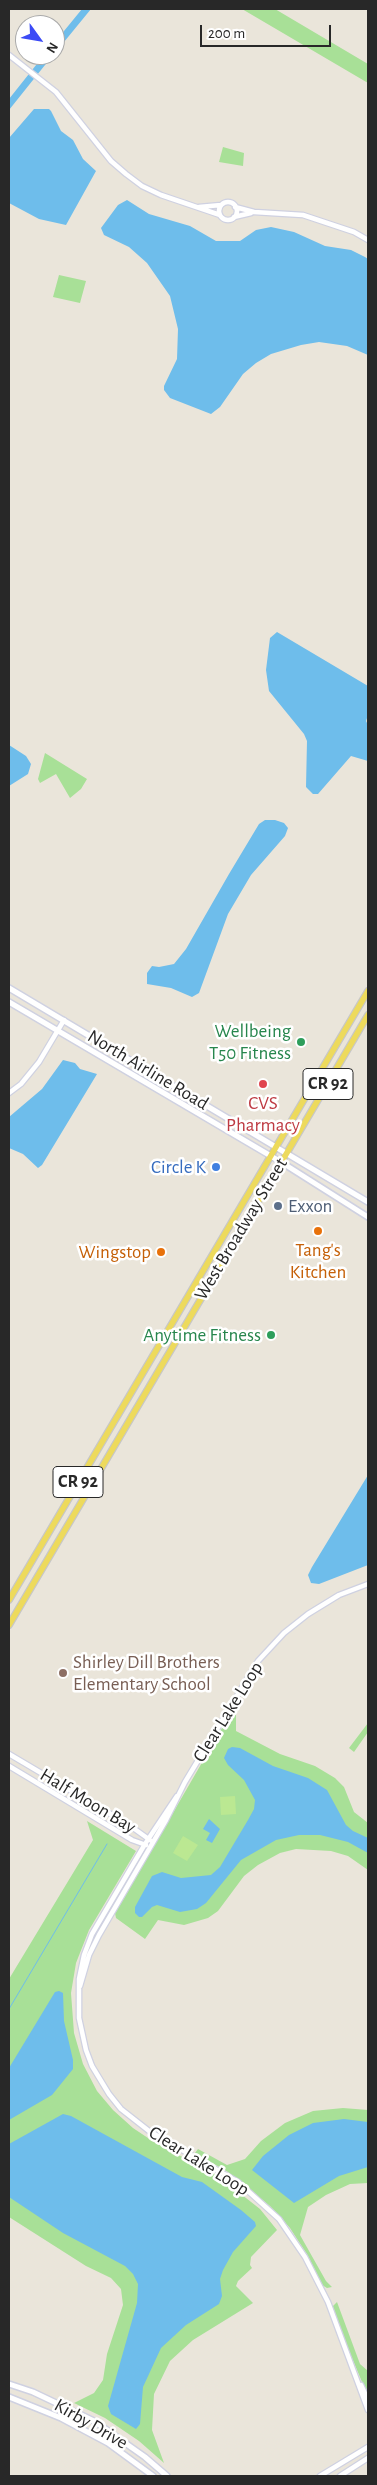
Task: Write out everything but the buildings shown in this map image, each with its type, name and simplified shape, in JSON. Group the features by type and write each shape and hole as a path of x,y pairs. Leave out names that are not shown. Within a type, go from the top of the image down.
{"main road":[{"name":"North Airline Road","path":"9,988 368,1202"},
{"name":"West Broadway Street","path":"9,1600 368,991"},
{"name":"North Airline Road","path":"9,1002 282,1162 368,1217"},
{"name":"West Broadway Street","path":"9,1625 368,1015"},
{"path":"144,1082 150,1071"},
{"path":"311,1111 323,1084 318,1076"},
{"name":"Kirby Drive","path":"9,2384 33,2392 94,2421 145,2457 167,2476"},
{"name":"Kirby Drive","path":"9,2397 61,2418 101,2439 153,2476"}],"street":[{"path":"9,55 43,80 60,96 111,161 142,186 161,195 220,215 225,219 254,212"},
{"path":"196,207 229,202 235,207 254,212 303,215 354,232 368,240"},
{"path":"220,215 219,209 221,204"},
{"path":"233,218 236,212 235,207"},
{"path":"9,1093 21,1084 39,1062 64,1020"},
{"name":"Clear Lake Loop","path":"78,1994 89,1955 98,1935 250,1673 270,1646 284,1633 327,1602 368,1584"},
{"name":"Half Moon Bay","path":"9,1754 149,1837 151,1845 132,1840 9,1766"},
{"name":"Clear Lake Loop","path":"177,1796 149,1837 90,1939 81,1967 78,1994 79,2018 86,2050 92,2066 108,2094 136,2122 238,2182 279,2219 305,2257 326,2298 368,2410"},
{"path":"358,2380 368,2400"},
{"path":"320,2476 368,2448"},
{"path":"340,2476 368,2458"}],"green space":[{"path":"242,9 275,9 368,64 368,83"},
{"path":"223,147 244,153 243,166 219,162"},
{"path":"59,275 86,281 80,303 53,297"},
{"path":"45,753 87,779 81,789 70,798 56,774 40,783 38,779"},
{"path":"233,1709 236,1711 236,1731 280,1754 315,1766 335,1778 344,1787 354,1812 368,1823 368,1870 348,1856 331,1851 296,1849 280,1853 258,1865 244,1876 218,1911 208,1918 184,1925 158,1920 145,1939 116,1918 115,1913"},
{"path":"368,1723 368,1732 354,1752 349,1748"},
{"path":"235,1796 236,1814 221,1815 220,1797"},
{"path":"87,1821 136,1851 89,1930 76,1963 71,1993 74,2033 83,2064 97,2091 113,2110 133,2128 154,2142 218,2176 260,2209 277,2230 251,2257 250,2265 252,2268 238,2281 236,2286 253,2303 193,2340 170,2361 154,2394 152,2430 164,2463 139,2441 105,2418 74,2403 94,2393 103,2380 107,2354 123,2305 121,2289 111,2278 86,2266 9,2217 9,1979 93,1840"},
{"path":"183,1836 198,1845 187,1861 173,1853"},
{"path":"343,2108 368,2110 368,2183 350,2184 326,2195 308,2207 300,2235 326,2281 332,2287 327,2288 322,2285 308,2256 290,2228 270,2206 228,2172 195,2153 198,2149 227,2165 245,2159 261,2141 285,2123 313,2111"},
{"path":"337,2302 360,2364 368,2371 368,2396 332,2311 333,2306"}],"water":[{"path":"82,9 91,9 65,41 65,30"},
{"path":"36,65 45,65 9,110 9,99"},
{"path":"34,109 49,109 51,111 61,131 73,140 83,159 96,171 66,225 39,219 9,203 9,138"},
{"path":"127,200 149,214 190,226 216,241 240,241 256,230 271,227 294,232 325,246 351,250 365,257 368,259 368,355 347,346 319,342 271,354 243,374 220,407 211,414 170,398 164,390 164,386 177,359 178,329 170,296 147,263 129,247 104,235 101,228 118,205"},
{"path":"277,632 368,686 368,715 366,721 368,725 368,761 351,756 318,794 313,794 306,787 307,741 304,734 269,691 266,670 270,638"},
{"path":"9,745 26,756 31,764 28,774 9,786"},
{"path":"265,820 275,820 284,823 288,828 285,836 251,875 228,914 199,993 192,997 171,988 147,984 147,973 152,966 159,967 174,964 186,949 259,824"},
{"path":"63,1060 75,1063 80,1069 97,1074 42,1165 38,1168 23,1154 9,1148 9,1117 42,1089"},
{"path":"368,1475 368,1565 319,1584 311,1583 308,1575 312,1567"},
{"path":"232,1747 240,1748 273,1766 308,1778 327,1790 346,1825 353,1831 368,1838 368,1853 348,1842 320,1835 299,1835 276,1840 241,1860 206,1903 197,1909 180,1912 157,1905 152,1907 142,1917 139,1917 135,1913 135,1907 152,1876 162,1872 181,1878 211,1875 220,1867 248,1820 254,1809 255,1800 244,1780 228,1765 224,1758 228,1749"},
{"path":"209,1819 220,1829 212,1843 206,1840 210,1833 203,1829"},
{"path":"55,1992 63,1993 64,2021 73,2060 73,2069 52,2095 9,2120 9,2068"},
{"path":"63,2114 71,2116 182,2177 202,2182 241,2210 255,2222 256,2226 233,2252 223,2270 220,2279 222,2296 219,2304 186,2325 161,2348 143,2387 140,2424 136,2429 111,2414 108,2406 137,2303 138,2284 133,2274 125,2266 63,2233 9,2197 9,2144"},
{"path":"344,2119 368,2122 368,2167 339,2176 294,2203 252,2170 263,2156 289,2135 313,2123"}],"waterway":[{"path":"9,2009 107,1844"}],"place":[{"name":"Wellbeing T50 Fitness","path":"301,1042"},
{"name":"CVS Pharmacy","path":"263,1084"},
{"name":"Circle K","path":"216,1167"},
{"name":"Exxon","path":"278,1206"},
{"name":"Tang's Kitchen","path":"318,1231"},
{"name":"Wingstop","path":"161,1252"},
{"name":"Anytime Fitness","path":"271,1335"},
{"name":"Shirley Dill Brothers Elementary School","path":"63,1673"}]}
